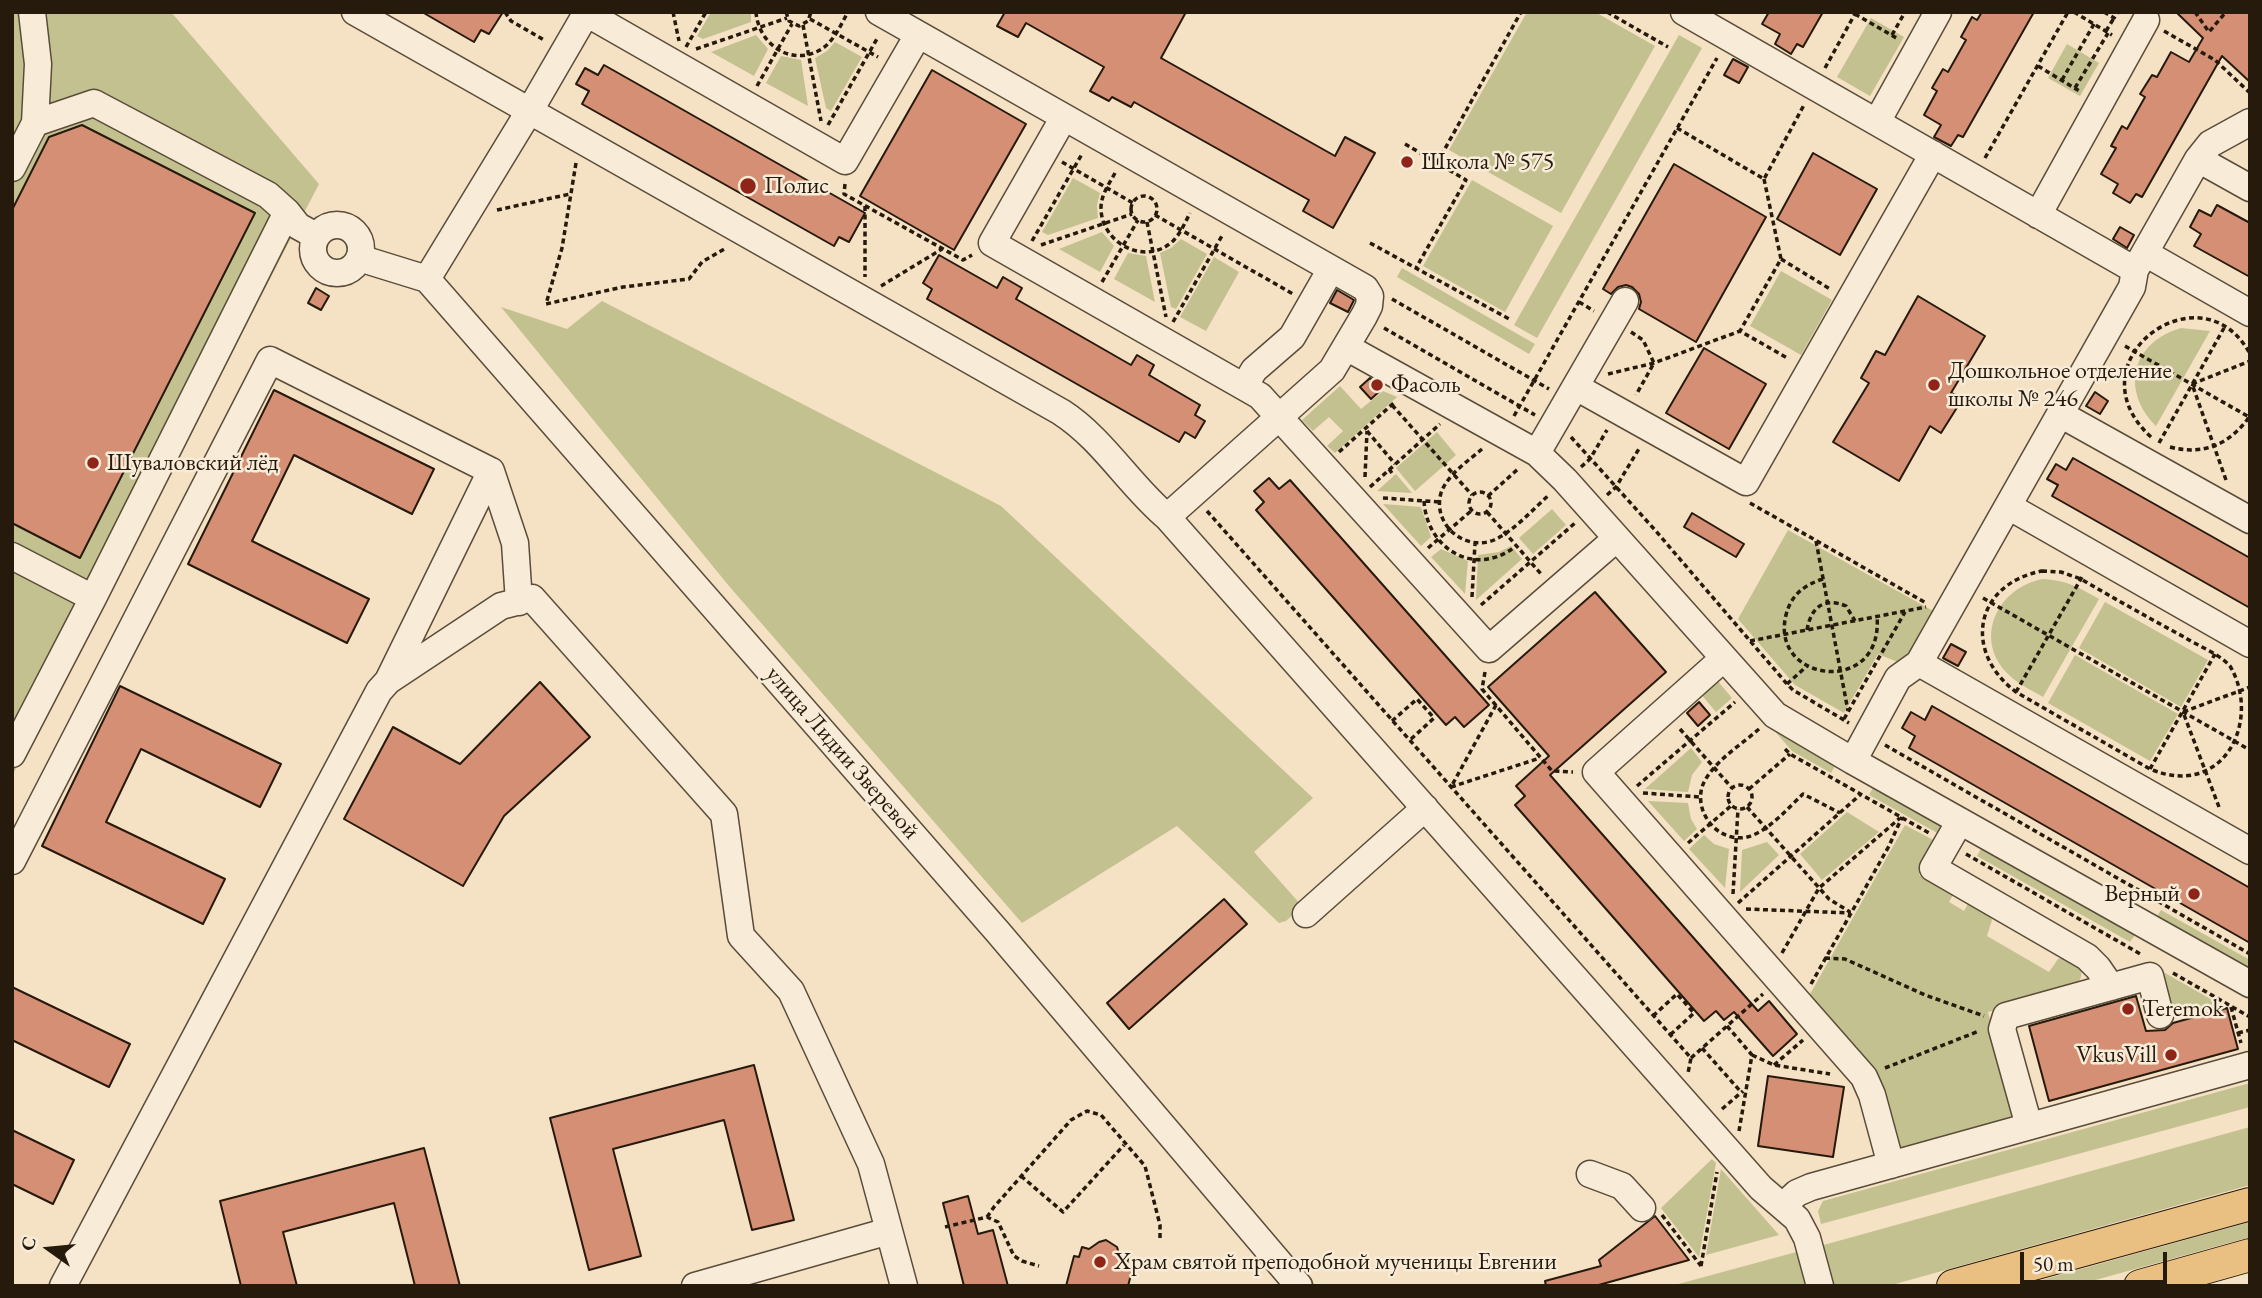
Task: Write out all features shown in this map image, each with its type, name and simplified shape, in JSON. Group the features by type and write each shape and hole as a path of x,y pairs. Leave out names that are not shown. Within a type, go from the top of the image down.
{"main road":[{"path":"1953,1286 2250,1204"},
{"path":"2140,1286 2250,1255"}],"street":[{"path":"12,168 34,123 38,64 32,12"},
{"path":"355,12 1067,416 1086,430 1146,500 1167,517 1761,1188 1797,1219 1807,1238 1820,1286"},
{"path":"1684,12 1723,27 1814,86 2038,215 2140,262 2237,315"},
{"path":"1877,122 1938,12"},
{"path":"359,258 427,279 530,112 586,13 845,161 918,35"},
{"path":"884,15 1365,288 1370,296 1369,306 1332,370 1167,517"},
{"path":"2038,215 2146,20"},
{"path":"34,123 94,103 268,195 298,226 316,236"},
{"path":"1064,117 992,243 1024,255 1092,300 1245,385 1260,396 1325,466 1359,496 1412,562 1467,617 1489,649 1617,538"},
{"path":"1853,761 1898,678 1919,663 2132,287 2140,262 2198,159 2210,144 2250,122"},
{"path":"1574,390 1622,413 1746,482 1933,154"},
{"path":"2198,159 2250,188"},
{"path":"12,754 287,212"},
{"path":"345,226 359,239 359,258 349,271 325,271 314,260 312,251 316,236 327,227 345,226"},
{"path":"1245,385 1254,370 1292,337 1331,269"},
{"name":"улица Лидии Зверевой","path":"427,279 997,931 1299,1286"},
{"path":"1537,453 1619,312"},
{"path":"1346,347 1537,453 1565,480 1775,715 2250,984"},
{"path":"12,861 270,360 491,471 514,543 519,602"},
{"path":"2060,414 2153,452 2220,503 2250,520"},
{"path":"388,681 491,471"},
{"path":"2008,506 2239,638"},
{"path":"12,556 93,598"},
{"path":"63,1286 379,691 388,681 501,606 532,598 724,814 741,936 791,991 872,1164 904,1286"},
{"path":"1724,658 1596,772 1801,1002 1864,1077 1872,1095 1891,1165"},
{"path":"1919,663 2010,702 2144,779 2214,831 2250,851"},
{"path":"1306,914 1425,808"},
{"path":"1960,821 1933,869 2087,957 2111,987"},
{"path":"2029,1126 2002,1028 2006,1016 2150,976 2160,1016"},
{"path":"1783,1206 1797,1192 1811,1186 2248,1065"},
{"path":"1590,1174 1622,1186 1651,1210"},
{"path":"695,1286 889,1231"}],"path":[{"path":"505,12 511,21 533,34"},
{"path":"673,12 682,54"},
{"path":"682,54 706,12"},
{"path":"756,12 758,27 768,43 796,55 818,51 828,43 848,12"},
{"path":"792,24 803,25 810,19 811,12"},
{"path":"1437,163 1521,12"},
{"path":"1608,12 1668,47"},
{"path":"1892,35 1905,12"},
{"path":"1974,178 2068,12"},
{"path":"2074,12 2132,47"},
{"path":"2104,12 2114,18"},
{"path":"2075,88 2118,12"},
{"path":"2195,12 2209,32 2226,12"},
{"path":"1370,296 1386,295 1534,380 1574,390 1740,331 1781,259 1764,178 1814,86 1855,13 1902,41"},
{"path":"682,54 786,15 792,24"},
{"path":"803,25 823,133 869,52 884,15"},
{"path":"810,19 898,68"},
{"path":"2146,20 2215,60 2250,93"},
{"path":"746,104 792,24"},
{"path":"2062,80 2094,24"},
{"path":"1555,490 1494,540 1475,543 1456,536 1449,530 1441,513 1442,492 1454,474 1509,425 1677,128 1723,27"},
{"path":"2038,66 2082,92"},
{"path":"1677,128 1764,178"},
{"path":"1024,255 1094,134"},
{"path":"1405,144 1466,180 1416,268"},
{"path":"1044,152 1133,203"},
{"path":"1127,153 1107,188 1101,206 1107,232 1123,246 1141,252 1152,251 1172,242 1200,195"},
{"path":"578,156 562,248 546,304 623,287 689,279 702,262 734,244"},
{"path":"845,161 845,194 942,249 963,260 992,243"},
{"path":"487,212 570,194"},
{"path":"1132,214 1133,203 1139,197 1150,198 1157,207 1155,215 1147,222"},
{"path":"865,206 865,286"},
{"path":"1024,255 1132,214"},
{"path":"1132,214 1138,220 1147,222"},
{"path":"1147,222 1169,330 1234,214"},
{"path":"1155,215 1311,304"},
{"path":"1092,300 1138,220"},
{"path":"1370,243 1511,320"},
{"path":"873,291 942,249"},
{"path":"1781,259 1849,300"},
{"path":"1578,302 1619,312 1643,340 1654,363"},
{"path":"2153,452 2149,435 2135,419 2128,403 2125,385 2134,351 2155,329 2172,321 2190,318 2209,320 2237,315"},
{"path":"2237,315 2235,334 2250,354"},
{"path":"2153,452 2192,384 2237,315"},
{"path":"1740,331 1809,371"},
{"path":"2105,335 2250,417 2228,440 2214,447 2153,452"},
{"path":"2192,384 2250,361"},
{"path":"1575,472 1590,459 1654,363"},
{"path":"2192,384 2229,489 2220,503"},
{"path":"1325,466 1414,385"},
{"path":"1392,405 1472,495"},
{"path":"1359,496 1457,409"},
{"path":"1601,501 1616,487 1650,429"},
{"path":"1366,430 1395,464"},
{"path":"1359,496 1366,430"},
{"path":"1488,496 1537,453"},
{"path":"1389,469 1394,476"},
{"path":"1746,482 1741,498 1931,606 1749,641"},
{"path":"1478,492 1488,496 1491,506 1487,512 1477,514 1471,511 1468,501 1472,495 1478,492"},
{"path":"1359,496 1440,502"},
{"path":"1424,501 1427,522 1437,540 1455,553 1474,559 1495,558 1506,554 1516,545"},
{"path":"1200,504 1690,1058"},
{"path":"1412,562 1471,511"},
{"path":"1487,512 1556,592"},
{"path":"1467,617 1580,519"},
{"path":"1815,541 1848,711"},
{"path":"1467,617 1475,543"},
{"path":"2010,702 2094,555"},
{"path":"2010,702 2002,681 1990,666 1982,634 1991,602 1999,592 2011,581 2025,574 2042,571 2061,572 2081,579 2215,655 2228,664 2244,689 2248,702"},
{"path":"1823,579 1800,590 1792,599 1784,622 1785,634 1795,655 1807,666 1829,672 1852,668 1869,653 1876,641 1877,616"},
{"path":"1963,586 2250,750"},
{"path":"1807,630 1813,611 1827,602 1846,606 1855,621"},
{"path":"1844,719 1906,611"},
{"path":"2144,779 2215,655 2239,638"},
{"path":"1489,649 1482,689 1552,771 1596,772"},
{"path":"1787,684 1807,666"},
{"path":"2183,712 2250,687"},
{"path":"1700,797 1630,792 1739,698"},
{"path":"1392,721 1417,699 1434,718 1410,740"},
{"path":"1451,787 1496,705"},
{"path":"1664,711 1732,789"},
{"path":"2183,712 2222,817 2214,831"},
{"path":"1763,725 1714,768 1702,785 1701,806 1710,824 1726,835 1747,836 1765,827 1803,794 1840,813"},
{"path":"2144,779 2166,776 2180,778 2206,773 2231,758 2243,738"},
{"path":"1877,741 2250,954"},
{"path":"1749,790 1790,754"},
{"path":"1451,787 1541,758"},
{"path":"1739,785 1749,790 1751,801 1746,807 1738,809 1732,805 1728,795 1732,789 1739,785"},
{"path":"1732,908 1861,794"},
{"path":"1672,858 1732,805"},
{"path":"1746,807 1829,899 1851,913"},
{"path":"1732,908 1738,809"},
{"path":"1687,1083 1690,1058 1727,1026 1776,974 1819,888 1902,817 1889,846 1801,1002"},
{"path":"1732,908 1851,913"},
{"path":"1825,958 1845,959 1925,995 2002,1022"},
{"path":"1653,1016 1677,994 1694,1013 1670,1035"},
{"path":"2231,1006 2248,1065"},
{"path":"1727,1026 1752,1055 1774,1065 1848,1077 1864,1077 2002,1022"},
{"path":"1774,1065 1820,1025"},
{"path":"2238,1033 2250,1030"},
{"path":"1702,1048 1741,1092"},
{"path":"1738,1140 1752,1055"},
{"path":"1715,1115 1746,1088"},
{"path":"945,1227 988,1217 1071,1120 1087,1111 1101,1115 1145,1166 1160,1225 1160,1237"},
{"path":"1021,1176 1063,1212 1125,1145"},
{"path":"1651,1210 1701,1266 1719,1163"},
{"path":"988,1217 998,1222 1014,1256 1039,1266"}],"shaded area":[{"name":"Шуваловский лёд","path":"12,12 171,12 319,184 12,776"},
{"path":"711,12 751,12 751,22 703,39 697,36"},
{"path":"1527,12 1595,12 1655,46 1561,213 1449,150"},
{"path":"1871,18 1904,37 1870,96 1837,77"},
{"path":"756,35 768,49 754,76 711,52"},
{"path":"1679,35 1702,48 1537,338 1514,325"},
{"path":"835,42 862,57 831,111 826,108 815,58"},
{"path":"2067,44 2099,63 2080,96 2048,78"},
{"path":"781,56 801,60 808,106 766,83"},
{"path":"1073,178 1100,193 1098,218 1048,235 1042,232"},
{"path":"1472,180 1553,226 1505,312 1423,266"},
{"path":"1102,232 1114,246 1100,272 1059,249"},
{"path":"1181,239 1207,254 1176,309 1171,307 1160,253"},
{"path":"1128,253 1146,256 1155,302 1114,279"},
{"path":"1214,257 1239,272 1206,331 1180,317"},
{"path":"1402,268 1535,344 1529,354 1397,277"},
{"path":"1781,271 1832,300 1801,355 1750,326"},
{"path":"602,301 1001,506 1313,798 1254,852 1302,906 1286,921 1279,923 1177,826 1022,923 729,586 501,307 567,329"},
{"path":"2181,328 2210,331 2156,426 2138,397 2135,383 2137,369 2151,344"},
{"path":"1340,386 1361,409 1383,391 1397,397 1335,453 1327,446 1343,431 1329,417 1313,431 1302,420"},
{"path":"1437,432 1456,455 1415,491 1396,468"},
{"path":"1396,474 1412,493 1377,491"},
{"path":"1383,504 1421,507 1431,537 1421,546"},
{"path":"1552,509 1566,525 1533,554 1519,538"},
{"path":"1788,530 1935,612 1907,660 1900,663 1878,654 1844,713 1795,685 1738,619"},
{"path":"1511,546 1522,559 1476,600 1478,555 1499,552"},
{"path":"1441,549 1468,561 1465,594 1431,557"},
{"path":"2043,579 2073,585 2099,599 2043,697 2007,673 1997,659 1992,645 1992,630 1995,616 2014,592"},
{"path":"2105,602 2208,660 2181,707 2079,648"},
{"path":"2075,655 2178,714 2150,761 2048,703"},
{"path":"1716,679 1732,698 1716,712 1700,693"},
{"path":"1766,721 1837,762 1831,773 1792,751"},
{"path":"1691,748 1702,762 1692,775 1688,792 1645,789"},
{"path":"1875,784 1936,818 1941,835 1869,795"},
{"path":"1648,801 1688,803 1691,819 1697,829 1684,841"},
{"path":"1847,812 1879,832 1822,880 1800,854"},
{"path":"1905,825 1937,842 1919,875 1954,893 1949,902 1964,911 1969,902 1988,912 1992,920 1987,936 2049,972 2058,959 2065,957 2080,965 2081,972 2079,981 2072,988 1988,1012 2016,1118 1908,1149 1896,1143 1809,996"},
{"path":"1704,835 1714,844 1729,849 1725,888 1689,849"},
{"path":"1767,842 1779,855 1740,892 1742,850"},
{"path":"1983,845 2137,932 2130,942 1977,856"},
{"path":"2161,910 2250,960 2250,973 2155,920"},
{"path":"2158,969 2221,1005 2171,1017"},
{"path":"2250,1083 2250,1107 1821,1224 1818,1211 1823,1201"},
{"path":"2250,1127 2250,1185 1888,1286 1831,1286 1820,1246"},
{"path":"1712,1159 1716,1163 1699,1257 1661,1208"},
{"path":"1721,1169 1779,1235 1706,1255"},
{"path":"2250,1222 2250,1237 2074,1286 2020,1286"},
{"path":"1800,1251 1809,1286 1671,1286"}],"building":[{"path":"422,12 503,12 489,34 481,30 474,42"},
{"path":"1005,12 1186,12 1161,58 1335,156 1345,137 1375,153 1333,228 1303,211 1309,200 1134,102 1131,107 1112,97 1109,101 1090,91 1104,67 1026,23 1018,37 997,26"},
{"path":"1769,12 1823,12 1803,47 1797,44 1791,54 1775,44 1780,34 1762,24"},
{"path":"1982,12 2034,12 1963,137 1958,135 1951,146 1934,137 1941,125 1924,115 1937,91 1932,88 1943,69 1948,72 1966,40 1961,37 1972,17 1977,20"},
{"path":"2176,12 2250,12 2250,82 2222,56 2142,197 2136,194 2130,203 2113,193 2118,184 2101,174 2116,148 2111,146 2122,126 2127,129 2145,97 2140,94 2152,75 2157,77 2171,52 2189,62 2203,38"},
{"path":"1733,59 1748,67 1739,83 1724,75"},
{"path":"604,65 865,213 849,242 839,237 834,246 582,104 589,91 576,84 585,68 598,75"},
{"path":"932,70 1026,124 954,250 860,196"},
{"path":"82,125 255,213 80,558 12,523 12,210 49,137"},
{"path":"1813,153 1877,189 1840,255 1777,219"},
{"path":"1674,164 1766,217 1696,342 1639,309 1639,294 1632,287 1618,287 1611,294 1603,289"},
{"path":"2217,205 2250,223 2250,277 2194,246 2201,234 2190,227 2199,210 2211,216"},
{"path":"2120,227 2134,235 2127,248 2113,239"},
{"path":"939,255 997,288 1003,277 1022,288 1016,299 1131,365 1137,355 1154,365 1149,375 1200,405 1195,415 1205,421 1195,438 1185,432 1179,442 927,299 932,289 923,283"},
{"path":"316,288 329,296 321,310 308,303"},
{"path":"1337,290 1354,300 1348,312 1330,303"},
{"path":"1918,296 1985,336 1951,393 1963,398 1941,433 1930,426 1899,481 1833,442 1869,383 1861,378 1876,351 1885,355"},
{"path":"1704,348 1766,384 1729,449 1666,413"},
{"path":"1370,378 1382,389 1371,399 1360,387"},
{"path":"274,390 434,469 412,514 294,455 252,541 369,599 347,643 188,564"},
{"path":"2095,392 2108,401 2100,414 2086,406"},
{"path":"2073,458 2250,558 2250,608 2052,496 2058,485 2047,479 2056,464 2066,470"},
{"path":"1269,478 1279,489 1290,480 1489,705 1464,727 1455,717 1446,725 1256,510 1264,502 1254,491"},
{"path":"1692,513 1744,544 1736,557 1684,527"},
{"path":"1595,592 1666,672 1550,775 1758,1011 1769,1001 1797,1034 1773,1056 1734,1012 1724,1020 1716,1011 1704,1021 1515,805 1525,796 1516,786 1549,756 1488,687"},
{"path":"1951,644 1966,652 1958,666 1943,658"},
{"path":"540,682 590,737 504,816 463,886 344,819 393,727 460,764"},
{"path":"120,686 281,764 260,807 141,749 106,822 225,879 203,924 42,846"},
{"path":"1699,702 1710,715 1698,726 1687,713"},
{"path":"1932,706 2250,888 2250,943 1909,748 1915,736 1902,728 1911,712 1925,720"},
{"path":"1224,899 1247,924 1129,1029 1107,1003"},
{"path":"12,987 130,1044 109,1087 12,1040"},
{"path":"2136,996 2146,1031 2165,1030 2173,1023 2227,1008 2238,1049 2049,1101 2029,1026"},
{"path":"754,1065 794,1220 752,1230 724,1120 613,1149 641,1256 589,1270 550,1118"},
{"path":"1768,1076 1844,1087 1833,1157 1758,1146"},
{"path":"12,1130 74,1160 53,1204 12,1184"},
{"path":"424,1148 460,1286 415,1286 394,1203 283,1232 297,1286 241,1286 220,1201"},
{"path":"968,1196 978,1234 993,1230 1008,1286 964,1286 943,1203"},
{"path":"1655,1216 1689,1260 1595,1286 1546,1286 1545,1281 1601,1266 1599,1260"},
{"name":"Храм святой преподобной мученицы Евгении","path":"1106,1240 1117,1247 1120,1257 1128,1259 1126,1269 1132,1271 1128,1286 1066,1286 1074,1256 1079,1257 1082,1247 1089,1249"}],"place":[{"name":"Школа № 575","path":"1407,162"},
{"name":"Полис","path":"748,186"},
{"name":"Фасоль","path":"1377,385"},
{"name":"Дошкольное отделение школы № 246","path":"1934,385"},
{"name":"Шуваловский лёд","path":"93,463"},
{"name":"Верный","path":"2194,894"},
{"name":"Teremok","path":"2128,1009"},
{"name":"VkusVill","path":"2171,1055"},
{"name":"Храм святой преподобной мученицы Евгении","path":"1100,1262"}]}
